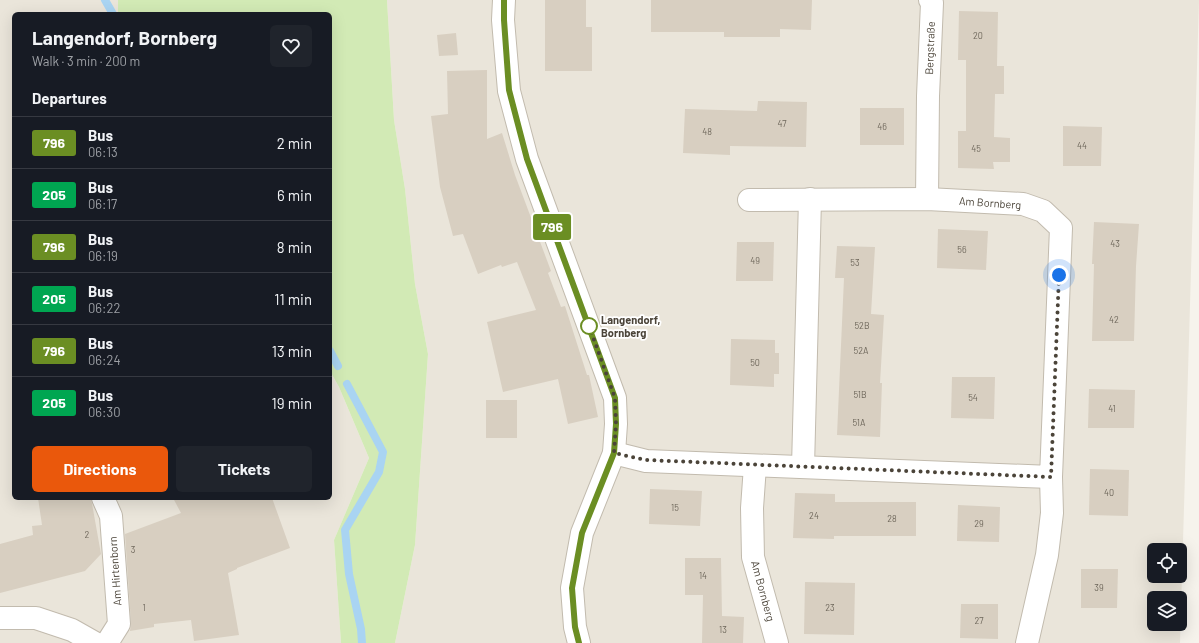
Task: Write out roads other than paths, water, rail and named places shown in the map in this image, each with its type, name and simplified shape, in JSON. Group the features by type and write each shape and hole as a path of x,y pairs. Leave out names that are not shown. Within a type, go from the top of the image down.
{"street":[{"path":"504,0 509,90 527,159 615,398 616,424 614,453 582,533 572,588 575,627 579,643"},
{"name":"Bergstraße","path":"927,199 928,96 932,3 930,0"},
{"path":"803,467 810,199"},
{"name":"Am Bornberg","path":"749,200 927,199 1023,204 1043,212 1061,228 1051,477 1052,513 1047,555 1027,643"},
{"path":"614,453 646,460 755,466 1051,477"},
{"name":"Am Bornberg","path":"755,466 752,508 753,557 777,643"},
{"name":"Am Hirtenborn","path":"104,500 111,516 119,624 107,643"},
{"path":"0,618 36,618 72,630 96,643"}],"waterway":[{"path":"105,0 112,12"},
{"path":"332,355 338,366"},
{"path":"347,384 383,452 379,472 345,530 349,574 361,629 362,643"}],"place":[{"name":"Langendorf, Bornberg","path":"589,326"}]}
